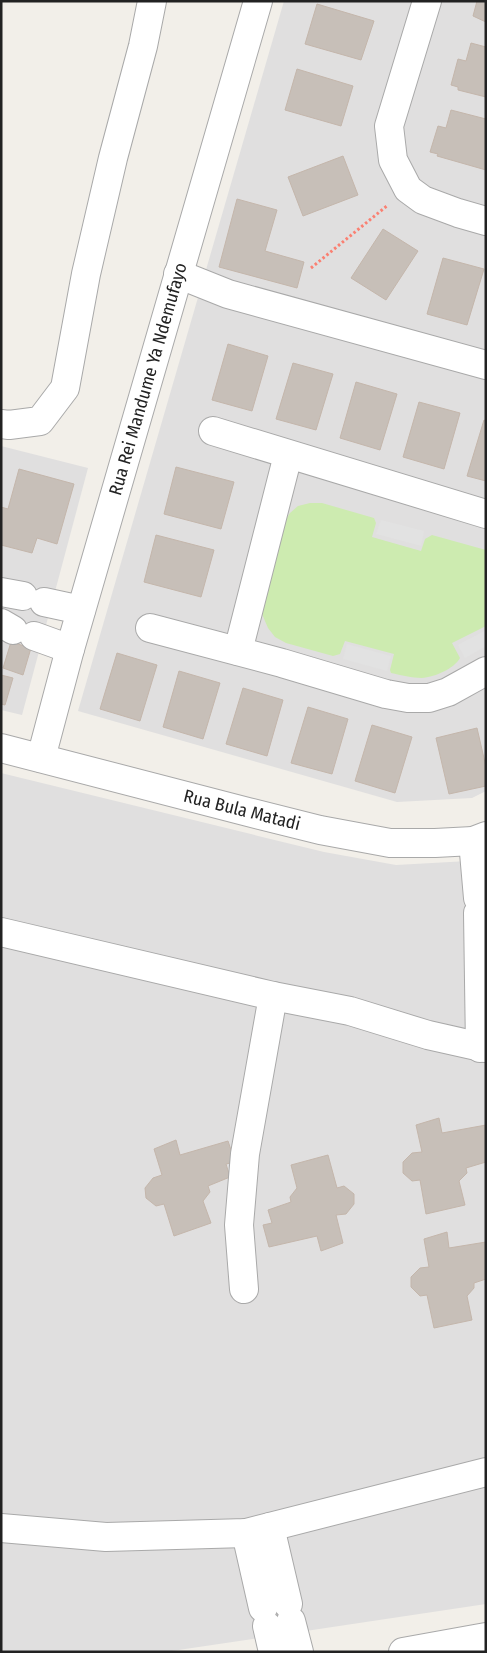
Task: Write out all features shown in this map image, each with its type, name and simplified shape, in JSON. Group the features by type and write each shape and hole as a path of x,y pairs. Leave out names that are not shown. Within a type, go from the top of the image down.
{"street":[{"path":"1,424 9,425 40,421 65,388 86,274 143,46 152,1"},
{"name":"Rua Rei Mandume Ya Ndemufayo","path":"42,758 81,610 258,1"},
{"path":"427,1 389,126 393,160 408,190 423,200 486,221"},
{"path":"178,274 228,294 486,366"},
{"path":"213,431 486,514"},
{"path":"238,650 288,455"},
{"path":"23,597 81,610"},
{"path":"150,628 238,650 386,694 408,698 429,698 448,692 486,671"},
{"path":"16,630 70,649"},
{"name":"Rua Bula Matadi","path":"1,748 320,830 390,843 435,843 479,838"},
{"path":"1,932 273,996 350,1011 428,1035 483,1048 479,838"},
{"path":"244,1289 239,1225 245,1154 273,996"},
{"path":"1,1528 106,1536 258,1530 486,1472"},
{"path":"258,1530 276,1622 299,1652"},
{"path":"403,1652 486,1637"}],"path":[{"path":"311,268 408,190"}],"shaded area":[{"path":"284,1 486,1 486,791 472,798 397,802 78,711"},
{"path":"1,446 88,468 22,715 1,710"},
{"path":"381,520 424,531 421,546 376,534"},
{"path":"486,630 486,646 465,658 458,645"},
{"path":"347,644 391,656 387,671 343,659"},
{"path":"1,773 324,852 396,865 468,861 486,853 486,1604 165,1652 1,1652"}],"green space":[{"path":"322,503 374,518 376,523 372,537 421,551 425,539 432,535 486,550 486,626 452,643 460,658 453,666 432,676 422,678 410,677 391,673 394,654 345,641 340,654 333,656 286,643 275,637 268,628 262,614 261,598 283,524 290,513 298,506"}],"building":[{"path":"477,1 486,1 486,22 473,16"},
{"path":"317,4 374,21 361,60 305,44"},
{"path":"471,43 486,47 486,97 458,90 458,87 451,85 458,59 466,61"},
{"path":"297,69 353,86 341,126 285,110"},
{"path":"451,110 486,119 486,170 437,156 438,154 430,152 438,126 446,128"},
{"path":"343,156 358,195 303,216 288,177"},
{"path":"237,199 277,210 265,251 304,262 297,288 219,267"},
{"path":"383,229 418,251 386,300 351,278"},
{"path":"443,258 484,269 467,325 427,314"},
{"path":"228,344 268,356 252,411 212,400"},
{"path":"293,363 333,374 316,430 276,419"},
{"path":"356,382 397,394 380,450 340,438"},
{"path":"419,402 460,413 444,469 403,457"},
{"path":"484,420 486,421 486,481 467,476"},
{"path":"176,467 234,482 221,529 164,514"},
{"path":"19,469 74,484 57,544 37,538 32,553 1,545 1,507 8,509"},
{"path":"156,535 214,550 201,597 144,582"},
{"path":"11,642 31,648 23,675 3,668"},
{"path":"117,653 157,665 140,721 100,709"},
{"path":"179,671 220,683 203,739 163,727"},
{"path":"1,675 13,678 5,705 1,704"},
{"path":"243,688 283,700 267,756 226,744"},
{"path":"308,707 348,719 332,774 291,763"},
{"path":"372,725 412,737 395,793 355,781"},
{"path":"477,728 486,767 486,786 449,794 436,738"},
{"path":"439,1118 442,1133 486,1125 486,1162 466,1168 467,1173 459,1181 465,1205 426,1214 420,1180 412,1181 403,1173 403,1162 412,1153 422,1152 416,1125"},
{"path":"176,1140 180,1155 228,1141 235,1162 226,1164 230,1177 208,1186 210,1192 203,1201 211,1223 174,1236 164,1204 156,1206 146,1198 145,1188 153,1178 162,1175 154,1149"},
{"path":"328,1155 337,1188 344,1186 354,1194 354,1204 346,1214 336,1215 343,1243 321,1251 317,1236 269,1247 263,1225 272,1223 268,1210 291,1202 290,1197 297,1188 291,1165"},
{"path":"447,1232 449,1248 486,1242 486,1279 474,1283 474,1288 467,1296 472,1320 434,1328 427,1295 420,1296 411,1287 411,1277 420,1268 429,1267 424,1239"}]}
